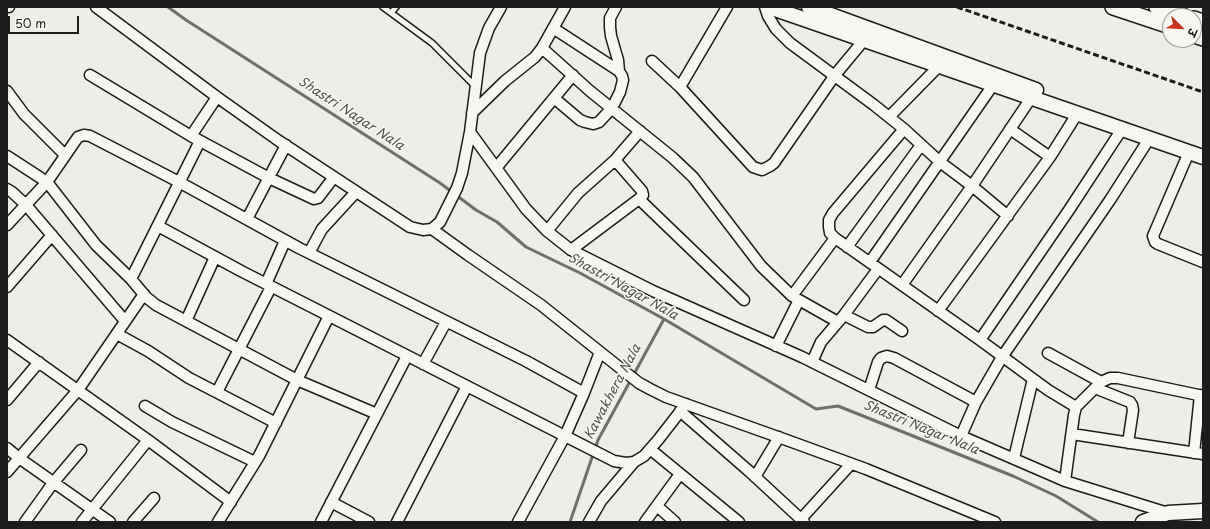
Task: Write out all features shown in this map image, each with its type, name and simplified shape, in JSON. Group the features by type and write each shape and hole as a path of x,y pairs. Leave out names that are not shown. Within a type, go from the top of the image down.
{"main road":[{"path":"1113,7 1162,23"}],"street":[{"path":"96,7 217,97 286,145 410,227 423,230 432,229 440,222 458,188 470,132 480,53 489,28 501,7"},
{"path":"472,113 505,81 535,57 542,48 564,7"},
{"path":"554,98 580,120 590,124 599,122 612,108 622,85 622,76 619,71 618,60 610,27 610,18 616,7"},
{"path":"680,87 727,7"},
{"path":"765,7 768,16 776,29 790,43 835,75 904,129 940,162 1008,216"},
{"path":"769,7 1203,157"},
{"path":"809,7 1073,104 1120,118 1203,148"},
{"path":"553,28 619,71"},
{"path":"652,61 680,87 753,167 762,170 774,163 835,75 864,40"},
{"path":"542,48 572,75 673,158 693,178 761,266 795,298 841,318 868,327 873,327 883,320 886,320 902,331"},
{"path":"888,117 939,66"},
{"path":"90,75 195,138 269,178 315,199 318,198 334,177"},
{"path":"496,168 572,75"},
{"path":"870,262 993,84"},
{"path":"7,91 24,114 66,155"},
{"path":"131,279 180,182 195,138 217,97"},
{"path":"902,285 972,186 1031,98"},
{"path":"938,311 1050,157 1077,114"},
{"path":"904,129 833,212 829,220 830,233 847,247 1033,379 1076,407"},
{"path":"1010,129 1050,157"},
{"path":"980,340 1069,210 1122,129"},
{"path":"470,132 523,205 546,232 571,250 653,291 812,362 961,436 1065,481 1168,513"},
{"path":"546,232 578,193 615,160 640,132"},
{"path":"7,225 47,182 78,137 84,135 90,136 180,182 285,241 526,361 584,393"},
{"path":"961,436 976,402 1002,357 1110,200 1149,139"},
{"path":"247,219 286,145"},
{"path":"847,247 921,145"},
{"path":"1189,152 1154,236 1155,242 1158,244 1203,262"},
{"path":"7,156 47,182 96,245 156,305 297,380 377,414"},
{"path":"571,250 643,195 642,191 615,160"},
{"path":"7,189 26,205 125,321"},
{"path":"309,253 322,229 356,192"},
{"path":"639,199 744,300"},
{"path":"158,226 269,285 600,455 614,461 626,463 634,462"},
{"path":"432,229 541,305 639,383 683,408 802,520 851,464"},
{"path":"7,287 52,235"},
{"path":"776,346 795,298 835,238"},
{"path":"217,392 239,350 269,285 285,241"},
{"path":"186,321 215,257"},
{"path":"812,362 821,342 878,269"},
{"path":"7,472 78,390 144,294"},
{"path":"218,522 256,462 329,316"},
{"path":"423,364 446,322"},
{"path":"116,334 148,351 189,378 276,423"},
{"path":"7,340 148,440 231,502"},
{"path":"518,522 565,436 600,352"},
{"path":"1048,353 1098,385 1130,402 1133,410 1128,442"},
{"path":"321,522 407,356"},
{"path":"869,390 878,362 881,358 887,356 894,358 976,402"},
{"path":"7,400 39,362"},
{"path":"1065,481 1076,407 1098,385 1110,378 1118,378 1201,396 1198,453 1072,434"},
{"path":"1014,458 1033,379"},
{"path":"397,522 467,386"},
{"path":"145,406 172,422 256,462"},
{"path":"683,408 779,437 851,464 995,522"},
{"path":"589,522 601,501 634,462 644,456 683,408"},
{"path":"755,476 779,437"},
{"path":"82,522 148,440"},
{"path":"7,448 53,483 110,522"},
{"path":"650,449 739,522"},
{"path":"25,522 53,483 81,450"},
{"path":"645,522 680,474"},
{"path":"133,522 154,498"},
{"path":"331,502 369,522"},
{"path":"656,506 675,522"},
{"path":"1143,522 1168,513 1203,511"}],"lane":[{"path":"383,7 432,44 476,87"},
{"path":"391,13 396,7"}],"waterway":[{"name":"Shastri Nagar Nala","path":"168,7 440,183 476,210 497,222 526,247 580,273 664,319 816,409 838,406 1013,476 1056,496 1098,522"},
{"name":"Kawakhera Nala","path":"570,522 598,440 664,319"}],"railway":[{"path":"957,7 1203,92"}]}
